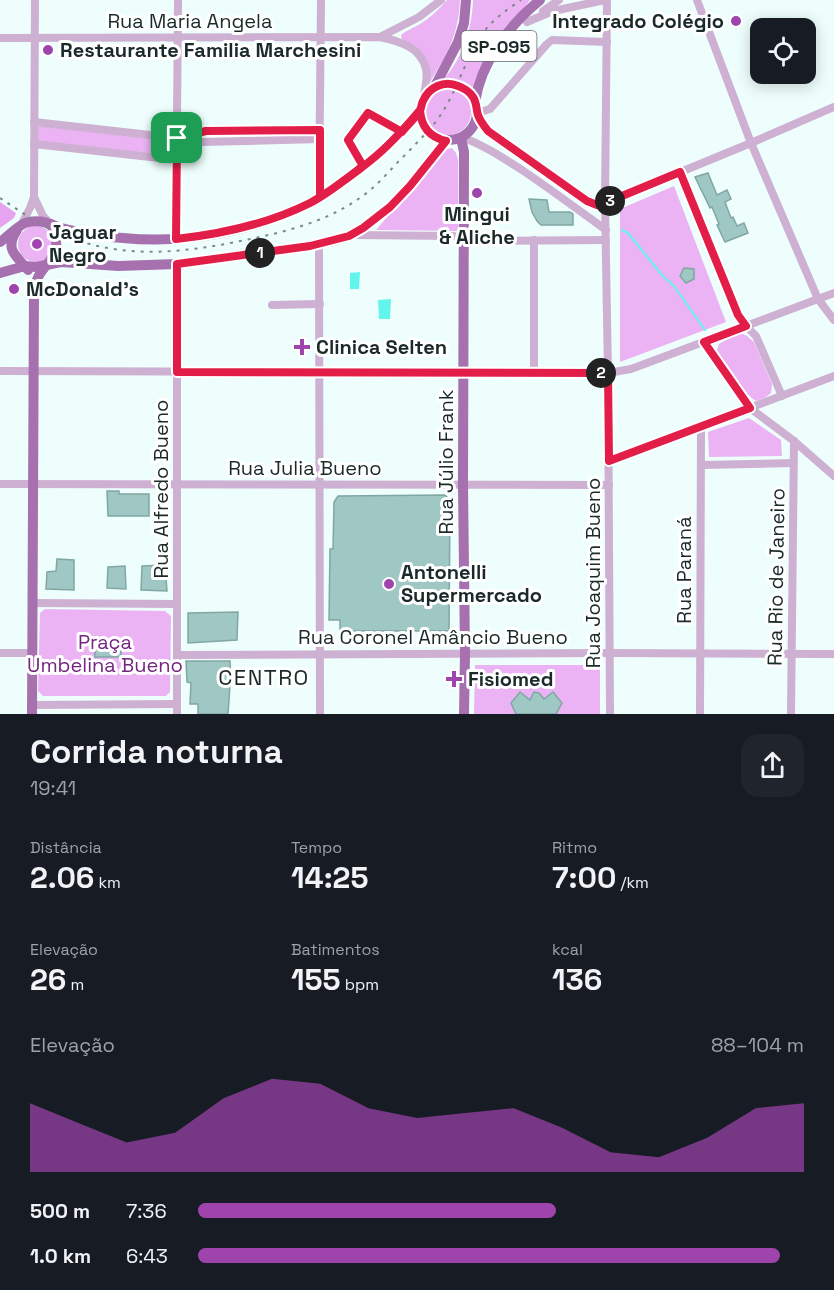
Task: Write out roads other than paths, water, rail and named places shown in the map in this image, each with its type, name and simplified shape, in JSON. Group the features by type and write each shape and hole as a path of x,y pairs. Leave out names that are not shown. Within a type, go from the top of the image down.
{"main road":[{"name":"SP-095","path":"21,225 27,222 42,221 68,230 122,238 176,239 243,228 272,219 309,203 371,161 402,132 434,88 449,61 464,23 466,0"},
{"name":"SP-095","path":"462,137 473,128 477,110 477,93 491,57 518,20 535,2"},
{"name":"SP-095","path":"434,88 454,84 468,91 477,110"},
{"path":"422,104 423,125 427,131 446,141 462,137"},
{"name":"Rua Júlio Frank","path":"462,137 464,152 464,714"},
{"path":"0,273 25,266 36,267 61,262 118,266 177,264 319,245 349,236 390,207 446,141"},
{"path":"32,709 34,290 40,272 54,257 57,241 51,224"},
{"path":"0,242 21,225"},
{"path":"21,225 12,241 11,248 14,255 29,271 34,290"}],"street":[{"path":"21,225 34,197 35,0"},
{"path":"176,239 178,0"},
{"path":"320,197 321,0"},
{"name":"Rua Maria Angela","path":"380,36 419,17 441,0"},
{"path":"504,38 560,0"},
{"path":"527,21 553,11 606,0"},
{"name":"Rua Joaquim Bueno","path":"606,0 605,203 610,714"},
{"path":"697,0 751,143 818,298 834,320"},
{"name":"Rua Maria Angela","path":"0,38 380,36 399,41 412,48 420,57 426,69 422,104"},
{"path":"607,42 552,40 490,109 477,110 488,131 587,201 597,205 832,108 834,119"},
{"path":"363,166 348,140 368,113 402,132"},
{"path":"34,122 177,138 206,131 320,135"},
{"path":"177,160 188,148 202,142 320,135"},
{"path":"462,137 490,149 606,230"},
{"path":"34,144 177,160"},
{"path":"680,172 738,315 756,336 782,396"},
{"path":"34,197 43,216 51,224"},
{"path":"349,236 454,236 473,241 606,240"},
{"path":"534,240 534,373"},
{"path":"319,245 320,714"},
{"name":"Rua Alfredo Bueno","path":"177,264 177,714"},
{"path":"0,371 608,373 631,369 834,292"},
{"path":"272,304 320,304"},
{"path":"704,342 750,408 794,441 834,476"},
{"path":"609,461 834,376"},
{"name":"Rua Paraná","path":"700,714 701,427"},
{"name":"Rua Rio de Janeiro","path":"791,714 794,441"},
{"path":"701,465 794,463"},
{"name":"Rua Julia Bueno","path":"0,484 609,485"},
{"path":"32,603 177,604"},
{"path":"0,653 32,653"},
{"name":"Rua Coronel Amâncio Bueno","path":"177,655 834,654"},
{"path":"32,709 177,704"}],"water":[{"path":"360,272 359,289 350,289 350,273"},
{"path":"391,299 390,319 379,319 378,300"}],"waterway":[{"path":"622,230 628,233 661,274 674,286 705,330"}],"railway":[{"path":"0,198 42,225 68,237 121,250 147,252 200,248 269,235 312,222 339,211 364,195 420,139 442,112 478,40 498,17 521,0"}],"place":[{"name":"Integrado Colégio","path":"736,21"},
{"name":"Restaurante Familia Marchesini","path":"48,50"},
{"name":"Mingui & Aliche","path":"477,193"},
{"name":"Jaguar Negro","path":"37,244"},
{"name":"McDonald's","path":"14,289"},
{"name":"Clinica Selten","path":"302,347"},
{"name":"Antonelli Supermercado","path":"389,584"},
{"name":"Fisiomed","path":"454,679"}],"district":[{"name":"CENTRO","path":"264,677"}],"park label":[{"name":"Praça Umbelina Bueno","path":"105,654"}]}
